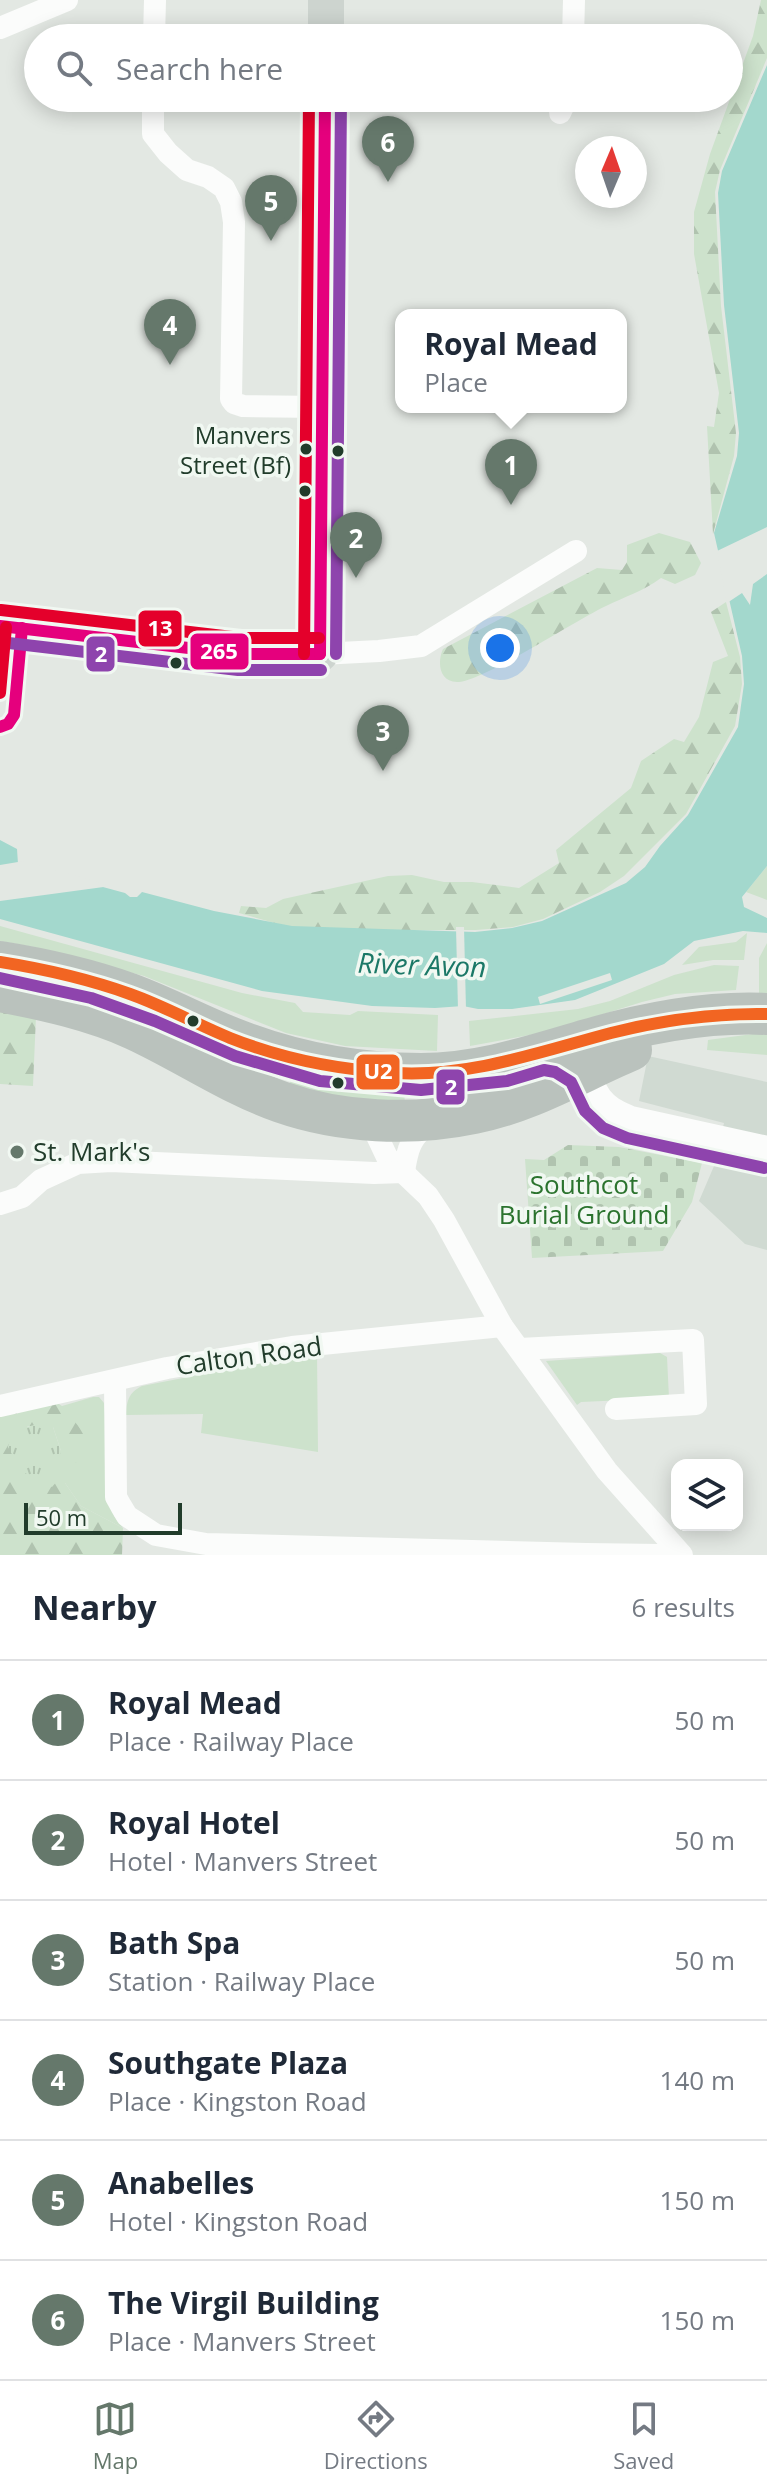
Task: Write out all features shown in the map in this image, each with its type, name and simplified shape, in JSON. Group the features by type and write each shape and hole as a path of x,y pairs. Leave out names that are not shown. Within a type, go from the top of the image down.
{"highway":[{"path":"0,962 59,973 116,989 239,1041 323,1065 370,1071 421,1074 504,1065 656,1022 751,1014"},
{"path":"0,991 81,1010 120,1023 280,1102 338,1116 369,1119 440,1119 496,1108 537,1094 662,1038 751,1014"}],"main road":[{"path":"326,0 326,24"},
{"path":"0,626 249,657 320,654 325,112"}],"street":[{"path":"0,28 67,0"},
{"path":"154,24 155,0"},
{"path":"573,24 574,0"},
{"path":"153,112 153,134 168,153 187,170 208,177 224,188 231,202 234,222 231,394 234,403 243,406 323,407"},
{"path":"320,654 421,646 576,551"},
{"path":"543,1053 561,1057 583,1071 598,1101 609,1113 630,1122 767,1152"},
{"path":"369,1119 387,1157 428,1196 444,1220 502,1326 607,1471 679,1552"},
{"path":"404,1172 407,1149 420,1129 440,1119"},
{"path":"0,1204 22,1197 41,1180 78,1163 111,1161 404,1172"},
{"name":"Calton Road","path":"0,1406 167,1368 292,1347 502,1326"},
{"path":"520,1349 693,1340 696,1404 616,1409"},
{"path":"115,1381 116,1497 127,1516 156,1535 206,1544 586,1554 659,1555 679,1552"}],"shaded area":[{"path":"648,1056 767,1082 767,1250 745,1244 699,1201 714,1166 724,1123 639,1101"}],"green space":[{"path":"761,0 767,0 767,58 720,170 715,192 721,306 736,433 734,456 713,534 707,426 714,427 719,393 694,254 694,212 725,112 743,112 743,63"},
{"path":"659,533 690,542 701,563 695,575 675,584 661,578 487,672 457,682 443,675 440,660 443,649 597,568 622,570 627,562 627,545"},
{"path":"726,602 740,657 742,684 735,726 686,814 624,876 600,892 543,919 513,927 476,930 299,930 239,913 241,906 266,908 283,899 388,876 412,875 444,882 519,888 559,863 556,850 631,788 641,761 674,739 684,742 699,717 713,662 728,656 711,612"},
{"path":"767,866 767,900 746,892"},
{"path":"0,926 242,993 295,1003 303,1012 438,1015 437,1051 345,1046 286,1033 144,976 0,941"},
{"path":"747,933 744,960 713,960 682,965 699,947 736,942"},
{"path":"767,943 767,993 759,993 759,958"},
{"path":"714,965 739,966 736,990 675,994 546,1032 470,1046 469,1021 578,1009 610,1001 674,975"},
{"path":"0,1006 36,1016 33,1086 0,1084"},
{"path":"767,1032 767,1055 707,1050 708,1040"},
{"path":"292,1077 404,1088 405,1106 337,1097 289,1085"},
{"name":"Southcot Burial Ground","path":"568,1145 619,1147 702,1163 692,1202 663,1251 532,1258 525,1159 544,1160"},
{"path":"317,1352 318,1452 201,1433 203,1414 126,1415 129,1398 142,1386"},
{"path":"660,1353 667,1357 669,1398 581,1402 577,1405 546,1361"},
{"path":"39,1391 62,1406 88,1438 77,1462 66,1464 65,1483 81,1506 123,1528 122,1555 0,1555 0,1400","holes":["27,1426 53,1427 61,1451"]},
{"path":"99,1397 104,1403 114,1516 123,1528 81,1506 65,1483 62,1406"},
{"path":"42,1423 53,1427 61,1451 58,1480 52,1487 21,1471 8,1447 16,1433"}],"water":[{"name":"River Avon","path":"767,65 767,866 742,897 744,907 767,918 767,933 743,931 694,941 664,964 575,1000 512,1009 478,1009 463,1006 372,1006 262,991 0,919 0,840 17,849 18,864 125,893 130,897 137,897 142,892 214,911 292,926 475,932 512,928 542,921 626,883 645,867 688,815 738,727 744,684 742,656 714,533 737,456 739,433 724,305 718,193 722,171"}],"pier":[{"path":"767,527 767,574 753,584 750,605 742,593 727,603 717,551"},
{"path":"24,861 111,886 0,901 0,865"},
{"path":"456,927 464,927 466,1010 458,1010"},
{"path":"610,973 612,980 540,1004 538,997"}],"transit line":[{"name":"13","path":"304,654 309,112"},
{"name":"265","path":"320,654 325,112"},
{"name":"2","path":"336,654 341,112"},
{"name":"13","path":"1,610 241,638 319,638"},
{"name":"265","path":"0,626 240,654 320,654"},
{"name":"13","path":"0,693 6,627"},
{"name":"265","path":"0,727 8,724 14,715 22,628"},
{"name":"2","path":"0,642 238,670 321,670"},
{"name":"U2","path":"0,962 66,975 114,989 230,1038 291,1058 396,1073 478,1067 649,1024 708,1016 767,1014"},
{"name":"2","path":"0,978 91,998 155,1021 235,1056 320,1081 421,1090 507,1081 544,1070 555,1072 571,1082 585,1111 603,1128 627,1138 764,1168"}],"place":[{"name":"The Virgil Building","path":"388,182"},
{"name":"Anabelles","path":"271,241"},
{"name":"Southgate Plaza","path":"170,365"},
{"name":"Manvers Street (Bf)","path":"306,449"},
{"name":"Royal Mead","path":"511,505"},
{"name":"Royal Hotel","path":"356,578"},
{"name":"Bath Spa","path":"383,771"},
{"name":"St. Mark's","path":"17,1152"}]}
